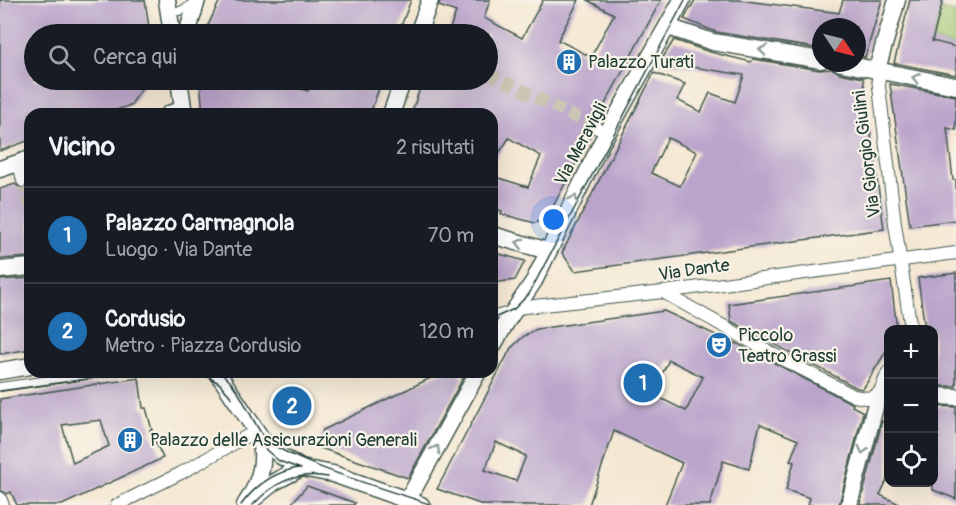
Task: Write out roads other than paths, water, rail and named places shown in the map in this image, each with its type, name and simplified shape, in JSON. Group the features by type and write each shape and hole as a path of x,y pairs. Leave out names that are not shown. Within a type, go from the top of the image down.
{"street":[{"path":"422,24 430,0"},
{"name":"Via Meravigli","path":"498,337 534,281 601,144 682,0"},
{"name":"Via Giorgio Giulini","path":"897,0 877,74 901,260"},
{"path":"190,24 197,2"},
{"path":"168,5 171,24"},
{"path":"668,27 713,42 812,58"},
{"path":"866,71 956,87"},
{"path":"179,90 179,108"},
{"path":"393,108 399,90"},
{"path":"0,169 24,161"},
{"path":"498,237 548,251"},
{"name":"Via Dante","path":"516,309 956,253"},
{"path":"901,260 909,325"},
{"path":"0,270 24,268"},
{"path":"663,292 773,354 854,396 866,398 883,395"},
{"path":"0,371 24,367"},
{"path":"221,378 256,431 277,453 305,469 333,474 411,503 475,378"},
{"path":"849,505 886,379"},
{"path":"938,396 956,397"},
{"path":"117,505 256,431"},
{"path":"246,505 258,481 263,459 256,431"},
{"path":"246,505 274,482 305,469"},
{"path":"0,498 3,505"}],"lane":[{"path":"168,5 180,11 197,2"},
{"name":"Via Dante","path":"498,314 516,309"},
{"path":"0,387 64,378"}],"tunnel":[{"path":"498,78 593,126"}],"tram line":[{"path":"498,316 514,309 529,294 685,0"},
{"path":"0,391 94,378"},
{"path":"210,378 219,383 232,398"},
{"path":"226,378 234,386 263,436 274,445 316,465 432,505"},
{"path":"265,449 279,461 301,469"},
{"path":"241,505 266,481 298,468"},
{"path":"253,505 269,490 287,480 306,476 328,477"}],"place":[{"name":"Palazzo Turati","path":"569,62"},
{"name":"Piccolo Teatro Grassi","path":"719,345"},
{"name":"Palazzo Carmagnola","path":"643,383"},
{"name":"Cordusio","path":"292,406"},
{"name":"Palazzo delle Assicurazioni Generali","path":"130,440"}]}
